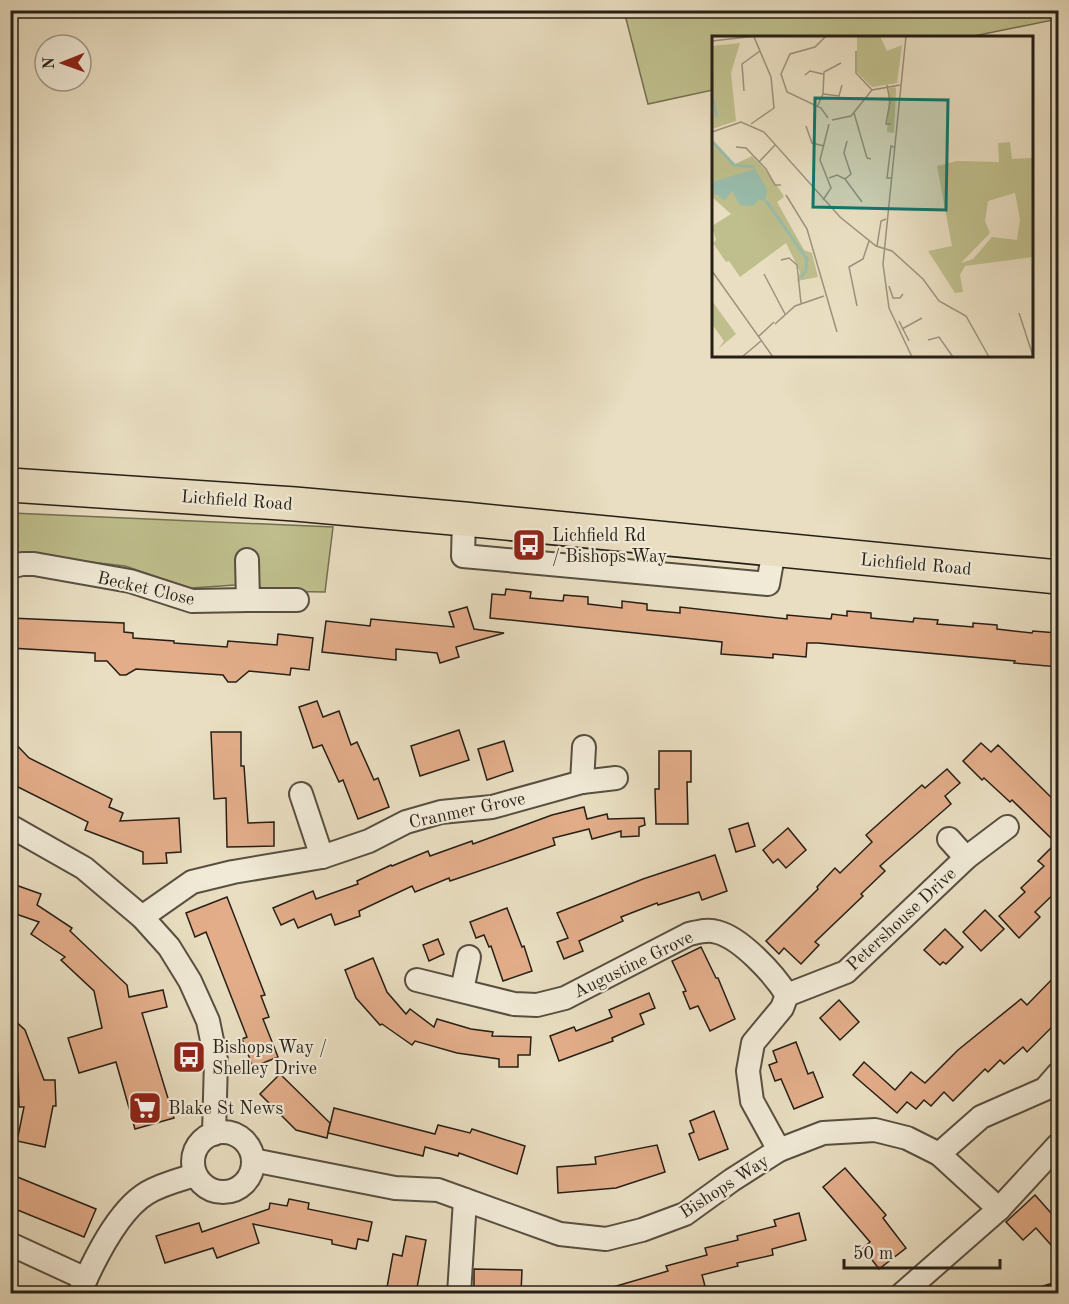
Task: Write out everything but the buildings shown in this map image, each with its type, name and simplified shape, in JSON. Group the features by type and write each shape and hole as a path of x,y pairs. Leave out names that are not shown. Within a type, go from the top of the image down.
{"main road":[{"name":"Lichfield Road","path":"10,485 283,503 1059,577"}],"street":[{"path":"248,560 248,600"},
{"name":"Becket Close","path":"10,567 34,564 130,580 192,601 297,600"},
{"path":"582,782 584,747"},
{"name":"Cranmer Grove","path":"142,917 192,882 233,872 322,857 369,841 406,822 441,812 492,807 582,782 616,778"},
{"path":"303,800 322,857"},
{"path":"10,826 84,868 142,917 174,955 190,981 208,1022 216,1059 214,1134"},
{"name":"Petershouse Drive","path":"787,995 846,972 966,858 1007,827"},
{"path":"949,839 966,858"},
{"name":"Augustine Grove","path":"417,981 514,1004 537,1005 565,998 689,934 716,931 734,939 778,981 787,995"},
{"path":"462,990 469,957"},
{"path":"779,1150 752,1101 748,1071 753,1042 782,1008 787,995"},
{"path":"939,1154 981,1117 1054,1088"},
{"name":"Bishops Way","path":"253,1160 395,1188 438,1190 560,1234 606,1239 642,1230 685,1214 779,1150 823,1133 875,1130 907,1138 939,1154 999,1209"},
{"path":"226,1132 238,1137 248,1146 253,1160 248,1178 234,1190 222,1192 210,1190 195,1175 193,1167 195,1152 201,1142 214,1134 226,1132"},
{"path":"902,1293 999,1209 1059,1146"},
{"path":"10,1244 83,1286 104,1245 120,1221 145,1194 166,1183 195,1175"},
{"path":"459,1293 465,1200"}],"green space":[{"path":"1058,10 1058,19 974,36 712,36 712,90 648,104 624,11"},
{"path":"11,513 333,527 325,592 264,591 255,581 238,577 235,585 191,588 125,566 38,556 11,556"}],"railway":[{"path":"1023,1294 1058,1283"}],"place":[{"name":"Lichfield Rd / Bishops Way","path":"529,545"},
{"name":"Bishops Way / Shelley Drive","path":"189,1057"},
{"name":"Blake St News","path":"145,1108"}]}
